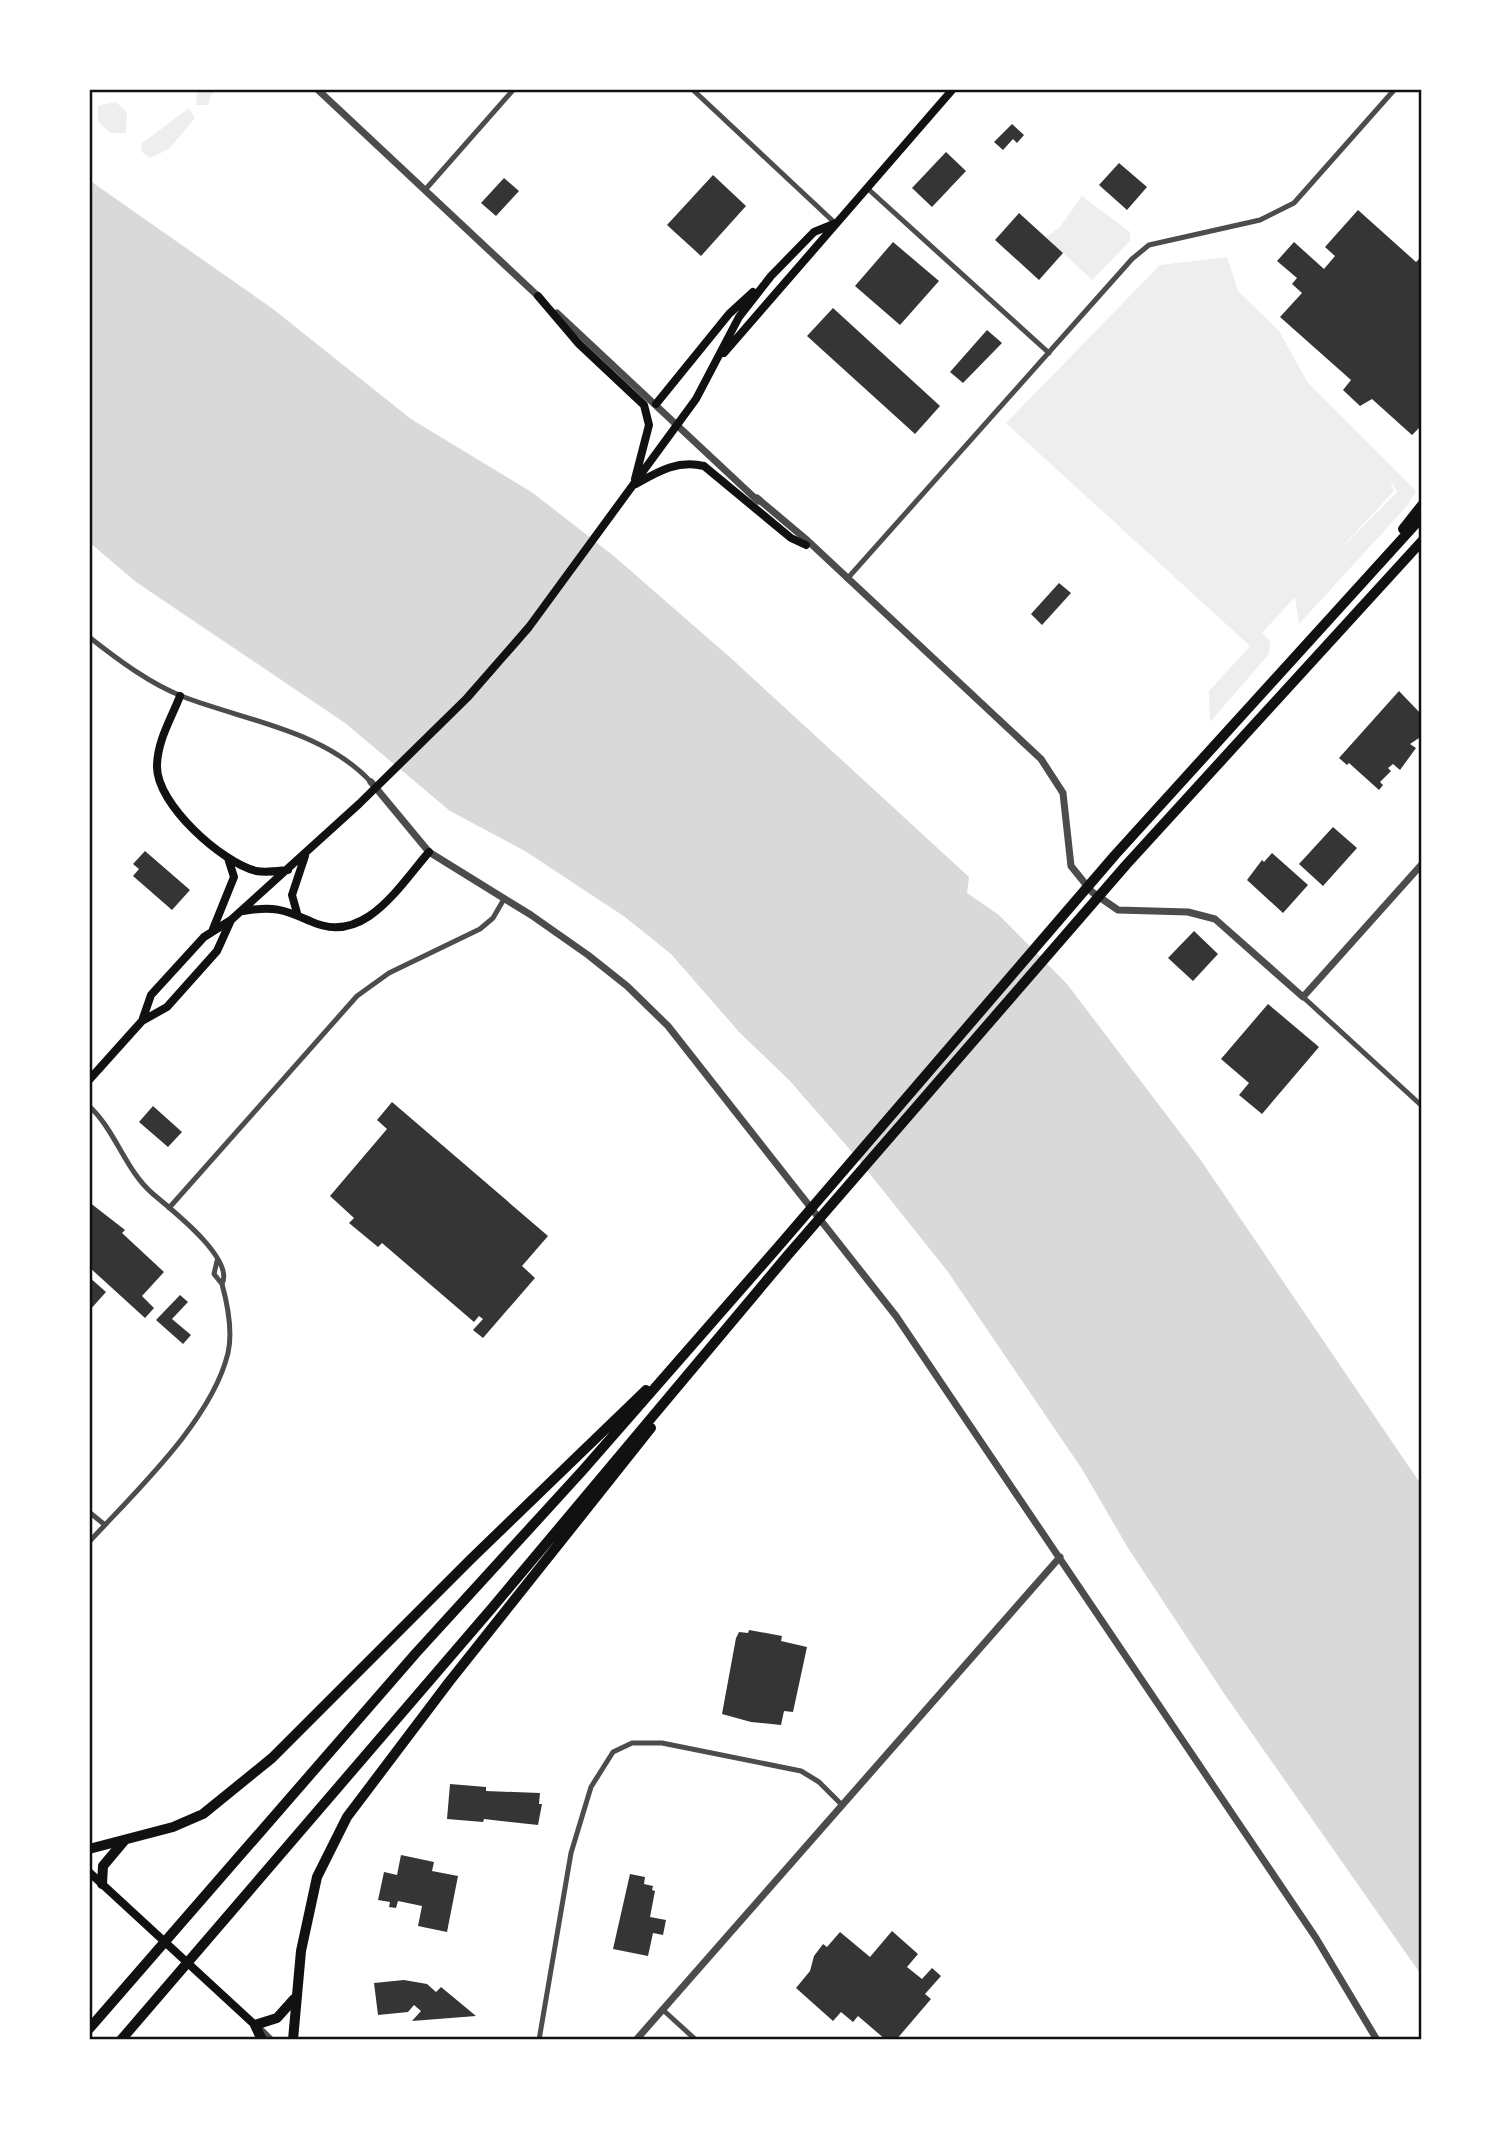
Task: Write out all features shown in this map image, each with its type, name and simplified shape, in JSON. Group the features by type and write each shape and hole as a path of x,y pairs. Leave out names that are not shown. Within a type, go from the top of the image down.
{"highway":[{"path":"1368,576 1422,505"},
{"path":"89,2029 416,1653 778,1247 1115,855 1422,517"},
{"path":"121,2040 492,1608 787,1256 1126,866 1422,541"},
{"path":"292,2040 301,1951 317,1878 347,1817 449,1682 605,1488 739,1313"},
{"path":"89,1849 125,1841 203,1814 272,1758 472,1558 677,1362"},
{"path":"102,1884 103,1866 125,1841"},
{"path":"262,2040 255,2025 277,2018 295,1998"}],"main road":[{"path":"713,366 953,89"},
{"path":"656,404 729,314 814,232 836,223"},
{"path":"142,1021 151,995 212,932 231,920 288,870 467,698 559,590 696,399 739,317 771,276"},
{"path":"538,296 578,343 644,405 649,425 633,486"},
{"path":"633,486 666,467 688,462 704,466 792,538 810,547"},
{"path":"180,696 162,739 158,778 173,808 228,858 257,871 288,870"},
{"path":"240,912 263,907 297,913 308,921 331,927 360,923 380,909 429,852"},
{"path":"297,913 292,895 306,853"},
{"path":"212,932 226,904 234,877 228,858"},
{"path":"89,1080 142,1021 167,1007 217,951 231,920"},
{"path":"89,1872 255,2025"}],"street":[{"path":"317,89 1041,759 1063,793 1071,866 1078,879 1092,892 1118,910 1188,912 1215,919 1422,1106"},
{"path":"425,190 514,89"},
{"path":"692,89 836,223"},
{"path":"846,579 1132,259 1149,244 1260,220 1294,202 1395,89"},
{"path":"867,188 1049,352"},
{"path":"89,637 118,659 180,696 327,746 352,761 429,852 504,899 607,970 668,1026 896,1315 1316,1938 1377,2040"},
{"path":"1303,997 1422,864"},
{"path":"169,1209 357,996 389,973 480,929 493,918 504,899"},
{"path":"89,1105 100,1115 141,1184 207,1243 217,1261 224,1266 226,1277 222,1284"},
{"path":"89,1542 181,1438 208,1404 218,1383 229,1351 230,1331 222,1284 214,1274 217,1261"},
{"path":"89,1512 105,1525"},
{"path":"636,2040 1060,1557"},
{"path":"539,2040 571,1853 591,1787 601,1765 613,1752 632,1743 662,1743 801,1771 819,1782 841,1804"},
{"path":"662,2008 696,2040"},
{"path":"255,2025 271,2040"}],"shaded area":[{"path":"197,89 218,89 211,95 208,105 196,105"},
{"path":"116,102 127,112 126,133 110,133 98,121 98,106"},
{"path":"189,108 195,118 169,149 150,158 142,152 141,144"},
{"path":"89,180 273,309 411,419 533,493 615,557 733,660 969,877 967,893 999,915 1067,984 1200,1159 1422,1486 1422,1976 1223,1692 1128,1548 1082,1469 948,1272 858,1159 790,1081 740,1033 671,954 625,917 525,851 450,811 345,723 136,582 89,542"},
{"path":"1082,196 1130,232 1130,241 1092,280 1046,237 1060,227"},
{"path":"1227,257 1238,291 1279,331 1308,383 1416,491 1407,506 1299,624 1295,597 1262,633 1270,641 1269,654 1210,722 1209,691 1250,646 1006,423 1160,265","holes":["1390,479 1397,492 1330,560 1394,491"]}],"building":[{"path":"1012,124 1024,135 1017,143 1013,139 1003,150 994,142"},
{"path":"946,152 966,171 932,207 912,188"},
{"path":"1119,163 1147,187 1127,210 1099,185"},
{"path":"713,175 746,206 701,256 667,225"},
{"path":"504,178 519,191 496,216 481,203"},
{"path":"1358,210 1416,262 1422,256 1422,425 1412,435 1372,399 1360,406 1343,390 1351,380 1280,317 1302,293 1292,284 1297,278 1277,261 1294,242 1324,269 1335,256 1325,247"},
{"path":"1019,213 1063,253 1039,280 995,240"},
{"path":"893,242 939,281 900,325 855,286"},
{"path":"833,308 940,406 915,434 807,336"},
{"path":"987,330 1002,343 963,383 950,372"},
{"path":"1059,583 1071,593 1042,625 1031,614"},
{"path":"1399,691 1422,715 1422,736 1410,744 1416,748 1400,770 1393,764 1388,768 1391,771 1380,782 1383,785 1379,790 1349,763 1347,765 1339,758"},
{"path":"1333,827 1357,848 1323,886 1299,864"},
{"path":"145,851 190,890 172,910 133,876 139,869 133,864"},
{"path":"1272,853 1308,885 1283,913 1247,880 1262,860 1264,862"},
{"path":"1194,931 1218,954 1193,981 1168,958"},
{"path":"1268,1004 1319,1047 1262,1114 1239,1095 1249,1083 1221,1059"},
{"path":"392,1102 548,1236 522,1266 535,1278 483,1338 473,1330 483,1319 479,1316 474,1322 382,1243 378,1247 349,1223 354,1218 330,1196 387,1129 377,1120"},
{"path":"153,1106 182,1132 168,1147 139,1122"},
{"path":"89,1202 125,1230 122,1233 164,1272 142,1296 154,1308 145,1318 89,1267"},
{"path":"89,1277 106,1292 89,1311"},
{"path":"180,1295 188,1302 172,1319 191,1335 183,1344 156,1320"},
{"path":"749,1630 782,1636 781,1641 807,1647 793,1712 784,1711 781,1725 751,1722 722,1714 736,1638 739,1632 748,1633"},
{"path":"450,1784 486,1787 486,1791 540,1793 539,1804 542,1804 538,1825 484,1819 483,1822 447,1819"},
{"path":"401,1855 434,1862 432,1871 458,1876 447,1932 418,1926 422,1906 398,1901 396,1908 389,1907 390,1902 378,1900 384,1872 397,1875"},
{"path":"630,1874 645,1877 644,1884 653,1886 652,1890 655,1891 650,1917 666,1920 663,1935 653,1933 648,1956 613,1949"},
{"path":"892,1931 918,1954 907,1967 922,1979 932,1968 941,1976 925,1994 931,1999 896,2040 886,2040 858,2016 853,2022 841,2012 833,2021 796,1988 810,1971 814,1956 823,1944 827,1947 840,1932 870,1957"},
{"path":"404,1980 427,1984 436,1992 441,1987 476,2016 412,2021 421,2011 414,2005 408,2012 378,2015 374,1983"}]}
